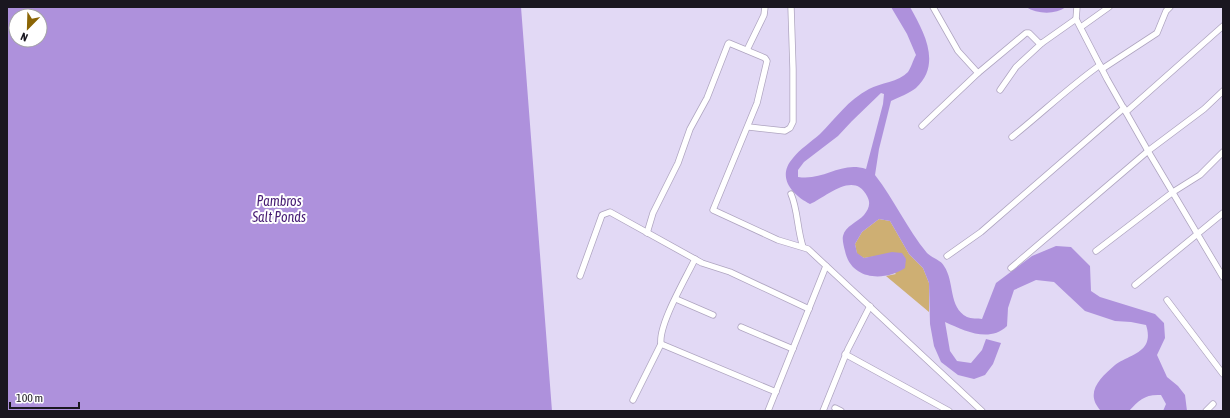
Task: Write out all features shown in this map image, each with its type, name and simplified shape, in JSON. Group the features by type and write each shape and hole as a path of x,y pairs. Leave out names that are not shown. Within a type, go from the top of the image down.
{"street":[{"path":"747,50 764,15 765,7"},
{"path":"749,127 785,131 790,128 793,122 791,7"},
{"path":"933,7 958,51 978,73"},
{"path":"1077,7 1076,19 1101,67 1148,151 1223,276"},
{"path":"1081,28 1109,7"},
{"path":"1012,137 1055,102 1070,87 1157,33 1166,11 1170,7"},
{"path":"1000,90 1016,67 1042,43 1076,19"},
{"path":"948,256 981,232 1125,110 1191,57 1223,26"},
{"path":"922,126 978,73 1026,33 1030,33 1039,43 1042,43"},
{"path":"647,233 653,213 678,163 690,129 707,98 728,44 729,43 765,58 767,61 757,103 749,127 713,210 717,214 782,242 803,247 870,306 982,411"},
{"path":"1012,268 1148,151 1183,126 1223,91"},
{"path":"1096,251 1173,192 1200,175 1223,152"},
{"path":"791,194 795,208 797,228 803,247"},
{"path":"580,276 603,213 610,212 695,259 730,272 809,309"},
{"path":"1135,285 1223,213"},
{"path":"633,400 661,344 660,336 695,259"},
{"path":"768,411 826,266"},
{"path":"676,298 713,315"},
{"path":"1167,300 1223,374"},
{"path":"823,411 846,354 870,306"},
{"path":"741,327 794,349"},
{"path":"661,344 776,392"},
{"path":"846,354 949,411"},
{"path":"1206,411 1213,404"},
{"path":"835,408 841,411"}],"shaded area":[{"path":"879,219 890,221 909,254 923,268 929,283 929,312 886,276 896,274 877,256 864,258 857,254 855,244 862,232"}],"water":[{"name":"Pambros Salt Ponds","path":"7,7 521,7 552,411 7,411"},
{"path":"891,7 910,7 925,37 929,58 928,69 924,79 916,88 891,101 879,149 875,175 920,244 927,253 941,262 944,266 950,279 954,301 961,313 969,318 982,319 996,283 1032,256 1056,246 1071,247 1090,266 1091,291 1100,297 1155,314 1164,323 1165,338 1157,355 1167,377 1178,386 1185,395 1187,411 1163,411 1166,404 1161,395 1155,395 1143,398 1129,411 1101,411 1094,398 1096,386 1104,375 1115,365 1140,351 1144,347 1148,337 1146,325 1115,321 1085,311 1054,282 1036,280 1014,290 1008,308 1007,326 993,334 985,335 969,332 945,322 950,351 957,361 971,363 982,350 986,339 1001,343 993,364 985,375 974,379 958,375 941,362 934,346 930,324 929,283 923,268 909,254 890,221 879,219 862,232 855,244 857,253 864,258 892,252 902,253 906,259 905,268 888,275 869,276 854,268 848,261 843,241 846,229 864,215 869,206 867,196 861,189 855,185 847,185 810,204 797,196 788,185 786,172 788,165 802,149 820,134 855,98 873,87 900,78 908,72 916,55 907,34","holes":["881,93 884,94 883,104 866,169 848,167 816,176 798,177 798,170 804,162 838,136"]},
{"path":"1026,7 1066,7 1062,10 1046,13 1035,11"}]}
